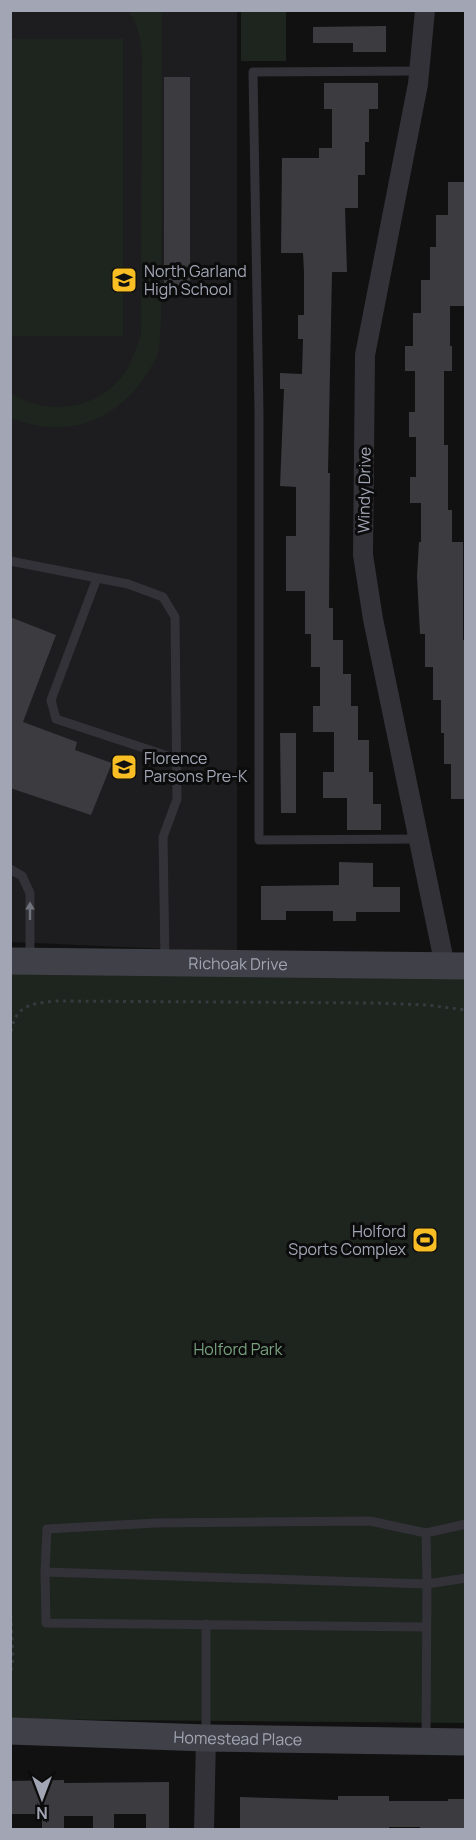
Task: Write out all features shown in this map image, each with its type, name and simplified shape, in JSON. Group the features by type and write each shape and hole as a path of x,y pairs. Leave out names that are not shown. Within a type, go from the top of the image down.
{"street":[{"name":"Windy Drive","path":"425,10 419,71 365,355 363,555 368,593 420,839 455,966"},
{"name":"Richoak Drive","path":"20,962 455,966"},
{"name":"Homestead Place","path":"10,1731 206,1738 465,1742"},
{"path":"204,1830 206,1738"}],"lane":[{"path":"419,71 253,72 259,411 259,840 420,839"},
{"path":"10,561 128,584 163,597 175,617 177,799 163,837 165,963"},
{"path":"97,578 51,700 56,719 177,759"},
{"path":"10,869 22,876 30,893 20,962"},
{"path":"427,1627 46,1623 47,1530 156,1523 370,1521 426,1533 465,1524"},
{"path":"426,1533 426,1741"},
{"path":"45,1572 427,1584 465,1578"},
{"path":"206,1624 206,1738"}],"path":[{"path":"10,1039 16,1015 24,1008 32,1004 56,1001 375,1003 427,1005 465,1010"},
{"path":"10,1600 13,1658 10,1677"}],"shaded area":[{"path":"11,11 237,11 237,952 11,942"}],"green space":[{"path":"128,11 162,11 161,325 158,353 139,385 112,411 81,424 64,427 29,424 11,418 11,393 37,405 52,407 81,404 94,399 107,391 126,371 141,335 142,58 137,27"},
{"path":"241,11 286,11 286,61 241,61"},
{"path":"11,39 123,39 123,336 11,336"},
{"name":"Holford Park","path":"11,971 465,978 465,1723 11,1719"}],"building":[{"path":"386,26 386,52 353,52 353,43 313,43 313,27"},
{"path":"164,77 190,77 190,291 164,291"},
{"path":"324,83 378,83 378,109 369,109 369,142 365,142 365,175 358,175 358,208 345,208 347,272 332,272 328,473 330,473 329,608 333,608 333,640 343,640 343,674 351,674 351,706 358,706 358,740 369,740 369,772 373,772 373,804 381,804 381,830 347,830 347,798 323,798 323,772 334,772 334,732 313,732 313,706 320,706 320,667 311,667 311,634 305,634 305,591 286,591 286,536 296,536 296,487 280,486 284,389 280,389 280,373 302,374 303,339 298,339 298,315 304,315 304,272 303,253 281,253 282,158 319,158 319,148 332,148 332,109 324,109"},
{"path":"448,182 465,182 465,306 450,306 452,371 444,371 444,445 448,445 448,510 452,510 452,542 463,542 465,799 451,799 451,764 444,764 441,700 433,700 433,667 425,667 425,634 420,634 417,576 419,542 421,542 421,503 410,503 410,477 416,477 416,437 409,437 409,412 415,412 415,371 405,371 405,346 413,346 413,313 421,313 421,280 430,280 430,247 436,247 436,215 448,215"},
{"name":"Florence Parsons Pre-K","path":"10,617 56,635 23,722 77,742 75,750 112,763 91,815 10,788"},
{"path":"280,733 296,733 296,813 281,813"},
{"path":"339,862 373,863 373,887 400,887 400,912 356,912 356,921 333,921 333,911 286,911 286,920 261,920 261,886 339,885"},
{"path":"64,1780 64,1783 169,1782 169,1830 146,1830 146,1814 114,1814 114,1830 93,1830 93,1816 64,1816 64,1830 42,1830 42,1814 10,1814 10,1781"},
{"path":"338,1796 389,1796 389,1801 465,1799 465,1830 389,1827 389,1830 240,1830 240,1797 338,1800"}],"place":[{"name":"North Garland High School","path":"124,280"},
{"name":"Florence Parsons Pre-K","path":"124,767"},
{"name":"Holford Sports Complex","path":"425,1240"}]}
